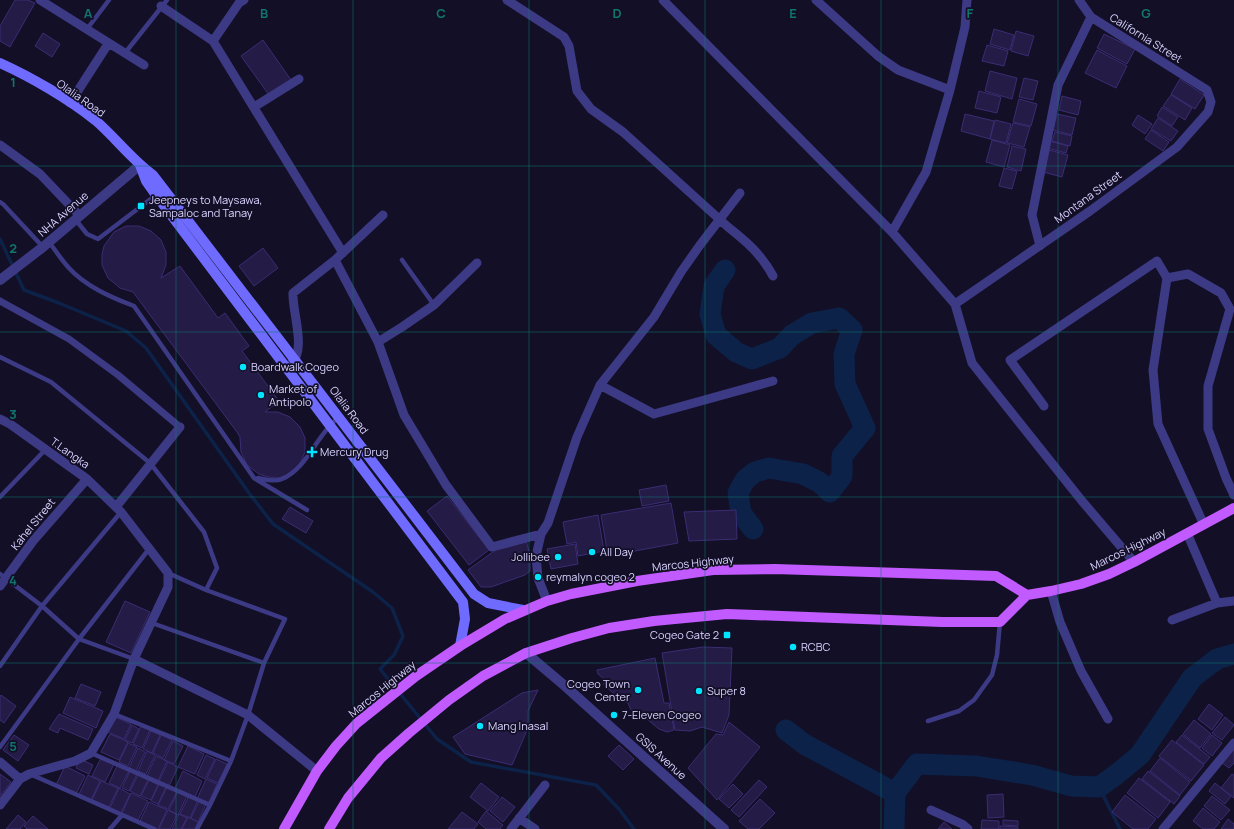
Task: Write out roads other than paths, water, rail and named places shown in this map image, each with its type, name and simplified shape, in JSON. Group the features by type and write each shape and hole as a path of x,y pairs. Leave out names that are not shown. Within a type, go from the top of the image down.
{"main road":[{"name":"Olalia Road","path":"0,63 17,71 95,120 140,165 153,175 474,594 488,603 523,610"},
{"name":"Olalia Road","path":"140,165 146,181 156,195 463,602 465,619 460,646"},
{"name":"Marcos Highway","path":"284,829 317,771 336,746 357,723 405,685 460,646 505,619 547,601 571,594 713,570 775,569 996,576 1027,595 1081,584 1109,574 1234,508"},
{"path":"330,829 348,798 381,758 427,718 483,676 526,653 572,638 610,628 654,621 726,614 942,622 1000,622 1027,595"},
{"path":"290,818 290,829"}],"street":[{"path":"507,0 564,37 569,46 577,91 591,109 623,132 752,247 763,259 773,276"},
{"path":"663,0 892,232 955,304 972,363 1134,562"},
{"path":"816,0 878,56 898,70 950,90"},
{"path":"892,232 926,172 950,90 965,27 967,0"},
{"name":"California Street","path":"1079,0 1091,17 1207,90"},
{"path":"44,1 86,30 144,65"},
{"path":"213,41 240,1"},
{"path":"164,3 213,41 343,253"},
{"path":"1040,246 1032,215 1058,86 1091,17"},
{"path":"70,103 108,44"},
{"path":"254,107 299,79"},
{"name":"Montana Street","path":"955,304 1090,211 1177,147 1208,112 1211,102 1207,90"},
{"path":"0,145 40,174 77,217"},
{"name":"NHA Avenue","path":"0,280 46,244 140,165"},
{"path":"547,601 538,578 536,556 541,534 548,523 577,437 600,384 654,318 681,272 719,219 740,193"},
{"path":"286,368 296,360 299,342 293,293 335,260 383,215"},
{"path":"335,260 378,342 404,415 446,485 492,547 541,534"},
{"path":"1044,406 1010,360 1158,261 1167,278 1153,370 1158,424 1204,525"},
{"path":"378,342 434,305 477,263"},
{"path":"1167,278 1188,274 1221,293 1230,310 1208,386 1208,429 1226,478 1234,494"},
{"path":"0,301 69,339 118,375 180,427 150,463 119,510"},
{"path":"600,384 654,414 773,381"},
{"name":"T.Langka","path":"0,419 10,424 87,479 119,510 168,574"},
{"name":"Kahel Street","path":"0,586 3,576 87,479"},
{"path":"1187,533 1217,603"},
{"path":"0,805 20,779 29,774 75,761 91,753 114,714 134,660 168,587 168,574"},
{"path":"1052,591 1060,622 1078,664 1108,719"},
{"path":"1172,620 1217,603 1234,601"},
{"name":"GSIS Avenue","path":"526,653 565,686 724,829"},
{"path":"134,660 248,715 317,771"},
{"path":"1163,829 1234,743"},
{"path":"0,762 20,779"},
{"path":"511,829 545,785"},
{"path":"931,810 962,824 968,829"},
{"path":"519,818 535,829"}],"lane":[{"path":"86,30 109,0"},
{"path":"124,53 164,3"},
{"path":"77,217 87,234 98,239 164,189"},
{"path":"0,202 46,244 68,267 91,286 111,298 134,306 254,478 308,510"},
{"path":"402,260 434,305"},
{"path":"0,357 51,382 150,463 204,532 217,568 206,590"},
{"path":"254,478 273,480 281,479 290,474 306,458 329,425 339,417"},
{"path":"0,497 45,450"},
{"path":"0,666 42,606 119,510"},
{"path":"0,747 79,639 149,549"},
{"path":"168,574 206,590 285,619 264,663 248,715 231,761 197,829"},
{"path":"3,576 42,606 79,639 134,660"},
{"path":"928,721 959,711 974,700 992,675 997,654 1000,622"},
{"path":"152,623 264,663"},
{"path":"114,714 231,761"},
{"path":"91,753 210,805"},
{"path":"29,774 154,829"},
{"path":"110,829 122,815"}],"waterway":[{"path":"0,239 24,290 126,331 146,348 249,493 273,524 373,592 392,608 403,636 394,655 380,669 437,739 471,762 596,785 619,809 634,829"},
{"path":"725,270 714,286 710,314 716,335 736,352 752,359 780,348 792,335 812,323 839,318 852,330 844,354 845,384 865,428 842,456 842,476 830,492 819,482 803,474 769,468 755,472 745,480 738,493 741,513 753,529"},
{"path":"894,829 895,793 917,764 976,766 1032,775 1071,786 1099,787 1140,755 1192,678 1217,659 1234,654"},
{"path":"786,730 804,744 895,793"},
{"path":"1099,787 1120,829"}],"place":[{"name":"Jeepneys to Maysawa, Sampaloc and Tanay","path":"141,206"},
{"name":"Boardwalk Cogeo","path":"243,367"},
{"name":"Market of Antipolo","path":"261,395"},
{"name":"Mercury Drug","path":"312,452"},
{"name":"All Day","path":"592,552"},
{"name":"Jollibee","path":"558,557"},
{"name":"reymalyn cogeo 2","path":"538,577"},
{"name":"Cogeo Gate 2","path":"727,635"},
{"name":"RCBC","path":"793,647"},
{"name":"Cogeo Town Center","path":"638,690"},
{"name":"Super 8","path":"699,691"},
{"name":"7-Eleven Cogeo","path":"614,715"},
{"name":"Mang Inasal","path":"480,726"}]}
